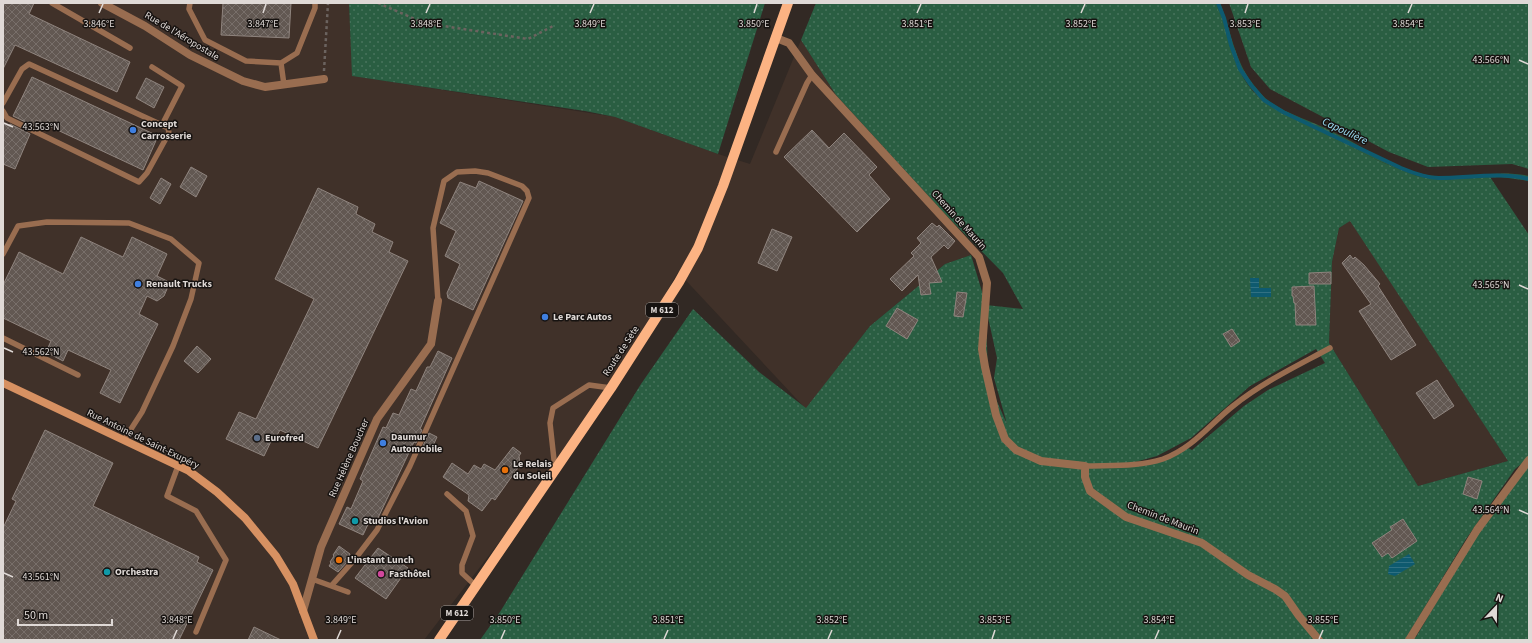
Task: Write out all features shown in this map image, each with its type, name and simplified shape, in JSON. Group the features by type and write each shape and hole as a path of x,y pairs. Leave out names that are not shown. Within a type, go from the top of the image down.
{"main road":[{"name":"Route de Sète","path":"439,640 662,311 698,248 723,186 788,3"}],"street":[{"name":"Rue de l'Aéropostale","path":"102,3 145,26 190,55 243,81 265,87 324,79"},
{"name":"Chemin de Maurin","path":"776,38 789,43 812,75 980,257 987,283 982,349 984,367 996,415 1005,439 1016,450 1041,461 1085,466 1084,476 1090,491 1126,517 1202,543 1248,575 1275,589 1285,596 1319,640"},
{"name":"Rue Hélène Boucher","path":"303,611 321,546 376,419 431,344 438,301"},
{"name":"Rue Antoine de Saint-Exupéry","path":"3,382 189,471 217,492 245,518 276,556 293,584 314,640"},
{"path":"1410,640 1477,530 1529,460"}],"lane":[{"path":"52,3 130,48"},
{"path":"190,3 189,9 205,40 246,61 281,63 298,53 315,8 315,3"},
{"path":"281,63 284,85"},
{"path":"3,103 22,69 29,64 162,125 168,128 169,133 147,173 139,182 7,118 3,111"},
{"path":"152,67 182,86 162,125"},
{"path":"776,152 812,75"},
{"path":"332,585 355,559 377,530 410,466 529,198 527,192 522,186 488,173 475,171 457,172 444,181 433,228 438,301"},
{"path":"3,254 18,226 47,222 129,223 171,239 199,263 191,299 173,346 142,412 124,440"},
{"path":"3,338 78,375"},
{"path":"1085,466 1145,463 1164,458 1198,439 1232,406 1259,387 1330,348"},
{"path":"555,470 550,423 553,408 589,385 611,388"},
{"path":"178,466 167,496 196,511 226,560 196,632"},
{"path":"447,494 466,510 473,536 462,565 462,573 476,586"},
{"path":"312,579 348,592"}],"path":[{"path":"324,79 328,3"},
{"path":"378,3 424,23 528,39 553,26"}],"shaded area":[{"path":"3,3 349,3 353,76 615,117 750,164 801,40 836,95 944,213 971,255 945,264 870,326 806,409 678,272 589,425 424,640 3,640"},
{"path":"1351,220 1508,461 1418,486 1329,343 1332,262 1339,228"}],"green space":[{"path":"349,3 765,3 718,154 615,117 585,111 352,76"},
{"path":"816,3 1216,3 1235,60 1241,73 1248,85 1270,106 1379,161 1417,176 1441,180 1490,177 1529,235 1529,458 1515,469 1466,539 1409,633 1416,637 1477,534 1529,462 1529,640 480,640 500,612 641,384 693,309 759,372 806,408 870,326 945,264 971,255 986,305 1023,309 1003,273 944,213 836,95 801,40","holes":["1350,221 1508,461 1418,486 1329,343 1332,262 1339,228","986,308 997,358 994,378 1007,424 988,381","1316,349 1325,363 1268,390 1244,406 1192,450 1186,447 1164,458 1145,463 1107,465 1135,462 1157,456 1191,438 1250,386"]},
{"path":"1216,3 1220,3 1241,65 1253,84 1263,96 1277,107 1325,128 1395,165 1421,174 1447,177 1506,173 1529,176 1529,181 1501,177 1441,180 1417,176 1379,161 1279,112 1261,100 1249,86 1239,70 1229,47"},
{"path":"1229,3 1529,3 1529,169 1512,164 1428,167 1389,152 1270,89 1251,67"}],"water":[{"path":"1250,278 1259,278 1259,288 1271,288 1271,297 1251,297"},
{"path":"1409,554 1415,564 1395,576 1388,574 1389,566"}],"building":[{"path":"3,3 34,3 29,14 130,62 117,92 15,45 3,69"},
{"path":"223,3 291,3 289,38 221,35"},
{"path":"32,77 158,136 143,170 36,120 34,126 13,116"},
{"path":"146,78 164,87 154,108 136,98"},
{"path":"3,123 9,126 10,124 30,134 15,169 3,164"},
{"path":"812,130 829,148 844,133 877,167 869,175 890,199 857,232 784,157"},
{"path":"191,167 207,176 196,197 180,187"},
{"path":"161,178 171,184 160,204 150,198"},
{"path":"479,181 523,201 473,310 448,298 447,293 460,264 445,256 456,231 440,223 460,182 476,188"},
{"path":"318,188 358,207 356,214 375,224 372,232 393,242 389,252 408,261 318,448 280,430 276,437 274,435 264,456 226,439 239,412 256,419 314,299 275,279"},
{"path":"932,223 937,227 939,225 955,241 948,249 944,245 931,257 942,282 929,283 931,294 921,295 918,275 902,291 890,279 914,256 911,253 921,243 917,238"},
{"path":"772,229 792,237 777,271 758,263"},
{"path":"81,237 123,257 132,237 167,254 157,276 167,281 167,289 164,296 157,301 147,296 139,314 158,324 120,403 100,393 111,370 68,350 63,361 46,352 51,341 3,318 3,285 19,252 63,274"},
{"path":"1350,255 1353,259 1355,257 1364,265 1380,284 1378,286 1416,345 1391,360 1359,311 1371,304 1342,263"},
{"path":"1331,272 1331,284 1309,284 1309,273"},
{"path":"1314,286 1316,325 1296,325 1295,303 1292,296 1292,287"},
{"path":"957,292 967,293 963,317 954,316"},
{"path":"897,308 918,320 907,339 886,326"},
{"path":"1232,329 1240,341 1231,347 1223,334"},
{"path":"197,346 211,359 198,373 184,361"},
{"path":"438,351 452,358 420,429 422,430 416,443 414,442 377,520 371,518 363,535 339,524 347,507 351,509 363,481 360,479 383,427 386,428 393,413 399,415 411,389 416,391 427,367 430,367"},
{"path":"1437,380 1454,406 1434,419 1416,393"},
{"name":"Orchestra","path":"45,430 113,463 93,506 199,557 197,562 213,570 179,640 3,640 3,528 16,501 12,499"},
{"path":"429,433 437,437 431,450 423,446"},
{"path":"513,447 521,453 519,456 520,465 495,500 492,498 482,511 468,501 469,495 443,477 452,463 468,474 474,465 481,469 484,464 495,470"},
{"path":"1468,477 1482,481 1477,499 1463,494"},
{"path":"1403,519 1417,541 1392,558 1388,553 1382,557 1372,543 1392,530 1390,527"},
{"name":"L'instant Lunch","path":"339,546 350,554 348,561 338,572 329,566 334,556 333,555"},
{"name":"Fasthôtel","path":"378,548 408,568 386,599 355,578"},
{"path":"254,627 281,640 248,640"}],"waterway":[{"name":"Capoulière","path":"1218,3 1240,69 1264,100 1283,112 1401,168 1420,175 1439,178 1506,176 1529,179"}],"place":[{"name":"Concept Carrosserie","path":"133,130"},
{"name":"Renault Trucks","path":"138,284"},
{"name":"Le Parc Autos","path":"545,317"},
{"name":"Eurofred","path":"257,438"},
{"name":"Daumur Automobile","path":"383,443"},
{"name":"Le Relais du Soleil","path":"505,470"},
{"name":"Studios l'Avion","path":"355,521"},
{"name":"L'instant Lunch","path":"339,560"},
{"name":"Orchestra","path":"107,572"},
{"name":"Fasthôtel","path":"381,574"}]}
